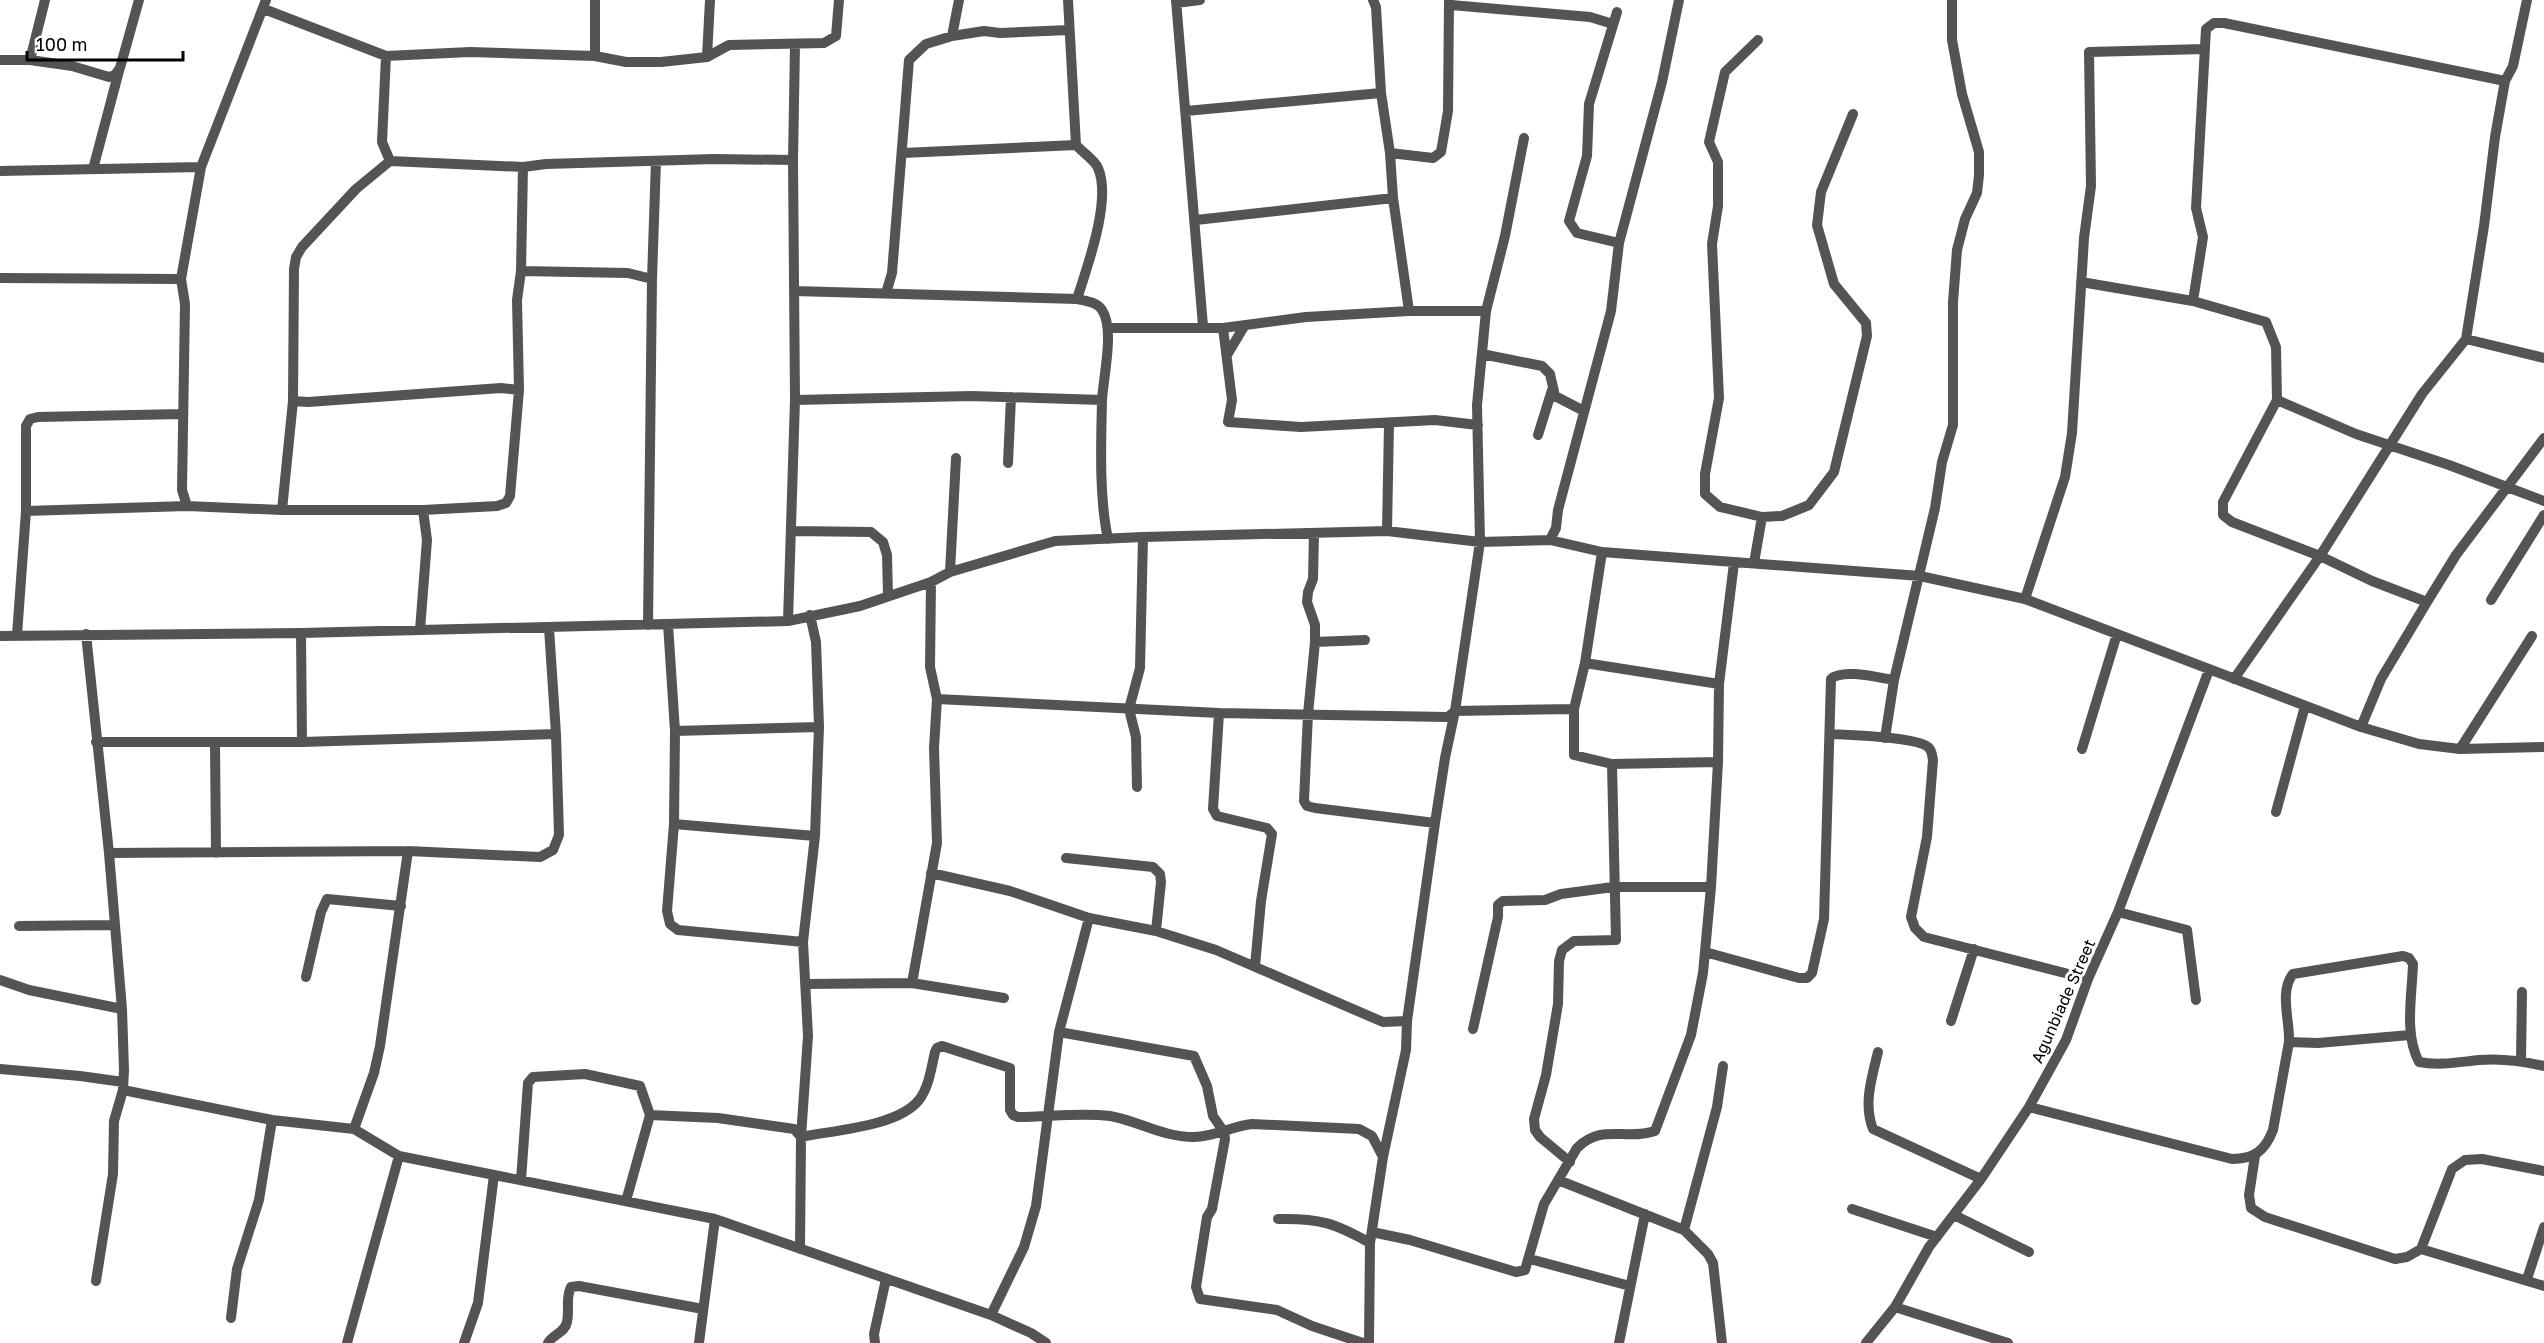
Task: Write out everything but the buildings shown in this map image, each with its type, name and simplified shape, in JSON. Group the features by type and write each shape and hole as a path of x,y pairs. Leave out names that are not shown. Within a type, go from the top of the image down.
{"street":[{"path":"30,60 45,0"},
{"path":"93,169 139,0"},
{"path":"595,0 596,56"},
{"path":"707,57 710,0"},
{"path":"187,506 182,490 185,304 181,279 201,167 265,5 386,57 470,52 596,56 626,62 662,62 707,57 729,45 824,43 836,36 839,0"},
{"path":"952,36 959,0"},
{"path":"1068,0 1076,145 1098,168 1102,197 1096,238 1077,299"},
{"path":"1200,0 1176,1 1203,326"},
{"path":"1373,0 1376,6 1381,93 1408,311"},
{"path":"1550,540 1556,528 1558,510 1611,311 1619,243 1662,82 1679,0"},
{"path":"1885,738 1894,680 1935,508 1942,462 1953,425 1953,302 1957,250 1965,219 1977,193 1979,175 1979,152 1962,94 1952,40 1952,0"},
{"path":"2234,679 2320,556 2422,394 2466,339 2505,81 2513,66 2527,0"},
{"path":"1390,153 1433,159 1441,152 1448,111 1450,3 1590,17 1613,24"},
{"path":"1617,12 1588,104 1587,156 1569,221 1577,233 1619,243"},
{"path":"2193,300 2203,237 2196,208 2206,29 2214,23 2224,22 2505,81"},
{"path":"886,294 892,273 909,60 926,44 952,36 984,32 1069,30"},
{"path":"1758,40 1725,72 1709,142 1718,162 1718,206 1712,244 1719,398 1705,474 1705,494 1720,507 1762,517 1782,516 1809,505 1834,472 1868,336 1866,323 1834,284 1817,225 1821,192 1853,114"},
{"path":"788,621 793,531 795,400 793,160 795,45"},
{"path":"2025,599 2065,477 2069,456 2081,282 2091,186 2089,52 2205,49"},
{"path":"386,57 382,142 390,161"},
{"path":"0,60 30,60 72,66 109,77 116,75 120,68"},
{"path":"1186,111 1381,93"},
{"path":"1369,1343 1371,1237 1383,1157 1406,1050 1407,1021 1444,758 1455,711 1480,542 1478,425 1486,311 1505,236 1524,138"},
{"path":"903,153 1076,145"},
{"path":"282,510 292,401 296,257 302,247 356,189 390,161 523,167 546,164 656,161 793,160"},
{"path":"648,625 652,279 656,161"},
{"path":"0,171 201,167"},
{"path":"26,511 175,506 282,510 423,510 497,506 506,503 510,496 519,390 517,300 521,271 523,167"},
{"path":"1196,220 1393,198"},
{"path":"521,271 628,273 652,279"},
{"path":"0,278 181,279"},
{"path":"2081,282 2193,300 2266,322 2276,347 2277,400 2223,502 2223,515 2232,522 2320,556 2372,581 2427,602"},
{"path":"794,291 1077,299 1092,302 1102,310 1108,328 1102,400 1103,515 1108,539"},
{"path":"1108,328 1203,326 1223,328 1306,317 1408,311 1486,311"},
{"path":"1227,355 1245,325"},
{"path":"1223,328 1232,400 1228,422 1301,427 1435,420 1478,425"},
{"path":"2466,339 2544,357"},
{"path":"1482,354 1542,366 1550,374 1555,396 1584,411"},
{"path":"292,401 308,402 494,388 519,390"},
{"path":"1538,435 1552,390"},
{"path":"795,400 972,396 1102,400"},
{"path":"1008,463 1011,397"},
{"path":"2277,400 2390,447 2544,501"},
{"path":"17,636 26,511 26,426 30,419 182,414"},
{"path":"1387,531 1389,424"},
{"path":"2361,727 2381,679 2456,555 2544,438"},
{"path":"950,572 956,458"},
{"path":"175,506 182,490"},
{"path":"420,630 427,540 423,510"},
{"path":"2491,600 2544,515"},
{"path":"1755,563 1762,517"},
{"path":"793,531 871,532 883,542 887,555 888,596"},
{"path":"0,636 301,633 788,621 860,606 931,582 950,572 1055,541 1387,531 1480,542 1550,540 1602,552 1920,576 2025,599 2361,727 2419,744 2460,748 2544,747"},
{"path":"1314,533 1313,579 1307,602 1315,625 1315,642 1308,714 1304,801 1306,806 1435,823"},
{"path":"1137,787 1136,737 1129,709 1140,668 1143,537"},
{"path":"1602,552 1585,663 1574,709 1574,755 1612,764 1718,762"},
{"path":"1278,1219 1327,1222 1371,1237 1410,1240 1516,1272 1525,1270 1544,1204 1577,1148 1585,1140 1603,1132 1619,1135 1647,1134 1655,1131 1691,1035 1705,952 1718,762 1719,684 1734,563"},
{"path":"912,983 937,843 934,748 937,699 930,667 931,582"},
{"path":"800,1249 801,1137 808,1036 803,942 815,836 819,727 816,642 810,615"},
{"path":"668,624 675,731 674,824 667,911 669,924 678,930 803,942"},
{"path":"109,853 408,851 540,857 553,850 559,835 556,734 549,628"},
{"path":"301,633 302,742"},
{"path":"86,634 109,853 122,1009 124,1070 123,1086 114,1121 113,1174 96,1281"},
{"path":"2082,749 2117,634"},
{"path":"2460,748 2532,636"},
{"path":"1315,642 1365,640"},
{"path":"1585,663 1719,684"},
{"name":"Agunbiade Street","path":"1866,1343 1895,1307 1937,1237 1982,1179 2029,1107 2066,1040 2088,979 2118,912 2209,670"},
{"path":"1705,952 1799,978 1807,978 1812,973 1824,919 1831,679 1834,675 1845,673 1894,680"},
{"path":"937,699 1219,713 1448,717 1455,711 1574,709"},
{"path":"2276,812 2305,706"},
{"path":"1219,713 1213,809 1217,816 1267,828 1272,834 1261,901 1255,966"},
{"path":"675,731 819,727"},
{"path":"96,742 302,742 556,734"},
{"path":"1831,734 1885,738 1926,745 1932,752 1927,837 1911,917 1915,928 1924,937 2088,979"},
{"path":"215,742 216,853"},
{"path":"1570,1162 1540,1137 1535,1130 1534,1119 1546,1075 1558,1004 1559,961 1562,950 1574,941 1616,940 1612,764"},
{"path":"674,824 815,836"},
{"path":"354,1130 374,1073 380,1046 408,851"},
{"path":"1066,858 1153,867 1160,874 1161,882 1156,932"},
{"path":"931,873 1010,891 1089,918 1156,932 1216,950 1383,1022 1407,1021"},
{"path":"1473,1029 1498,917 1498,905 1503,901 1545,900 1561,894 1613,887 1711,887"},
{"path":"306,976 321,912 327,898 401,906"},
{"path":"2118,912 2187,930 2196,1000"},
{"path":"991,1315 1031,1230 1059,1032 1089,918"},
{"path":"19,926 115,925"},
{"path":"1951,1021 1974,949"},
{"path":"2029,1107 2232,1159 2256,1156 2268,1143 2273,1130 2289,1042 2286,982 2293,974 2403,956 2409,958 2413,964 2410,1035 2412,1049 2419,1062 2432,1065 2482,1060 2521,1060 2544,1066"},
{"path":"0,980 29,990 122,1009"},
{"path":"806,984 912,983 1004,998"},
{"path":"2521,1060 2523,992"},
{"path":"1059,1032 1194,1056 1207,1086 1213,1116 1224,1132 1223,1154 1212,1209 1207,1217 1196,1287 1200,1299 1277,1310 1312,1326 1363,1343"},
{"path":"2289,1042 2318,1043 2410,1035"},
{"path":"801,1137 873,1123 906,1111 918,1101 927,1086 935,1052 942,1046 1010,1068 1010,1110 1013,1115 1112,1116 1171,1135 1196,1137 1252,1124 1359,1129 1372,1136 1383,1157"},
{"path":"1878,1052 1869,1093 1868,1114 1873,1129 1982,1179"},
{"path":"1684,1230 1718,1107 1723,1066"},
{"path":"0,1069 80,1076 272,1120 354,1130 399,1156 715,1220 991,1315 1031,1333 1046,1343"},
{"path":"521,1180 528,1083 533,1077 585,1074 640,1086 650,1115 626,1201"},
{"path":"650,1115 717,1118 794,1129 801,1137"},
{"path":"231,1318 237,1269 259,1200 272,1120"},
{"path":"347,1343 399,1156"},
{"path":"2256,1156 2249,1195 2251,1208 2265,1217 2395,1259 2407,1257 2421,1249 2452,1169 2465,1160 2482,1159 2544,1171"},
{"path":"464,1343 478,1303 494,1175"},
{"path":"1558,1180 1684,1230 1708,1254 1713,1263 1722,1343"},
{"path":"1852,1209 1937,1237"},
{"path":"1619,1343 1645,1214"},
{"path":"1954,1215 2029,1252"},
{"path":"699,1343 715,1220"},
{"path":"2527,1279 2544,1227"},
{"path":"2421,1249 2527,1279 2544,1286"},
{"path":"1530,1259 1630,1286"},
{"path":"875,1343 874,1334 886,1279"},
{"path":"548,1343 567,1324 567,1294 571,1287 579,1286 703,1309"},
{"path":"1895,1307 2008,1343"}]}
